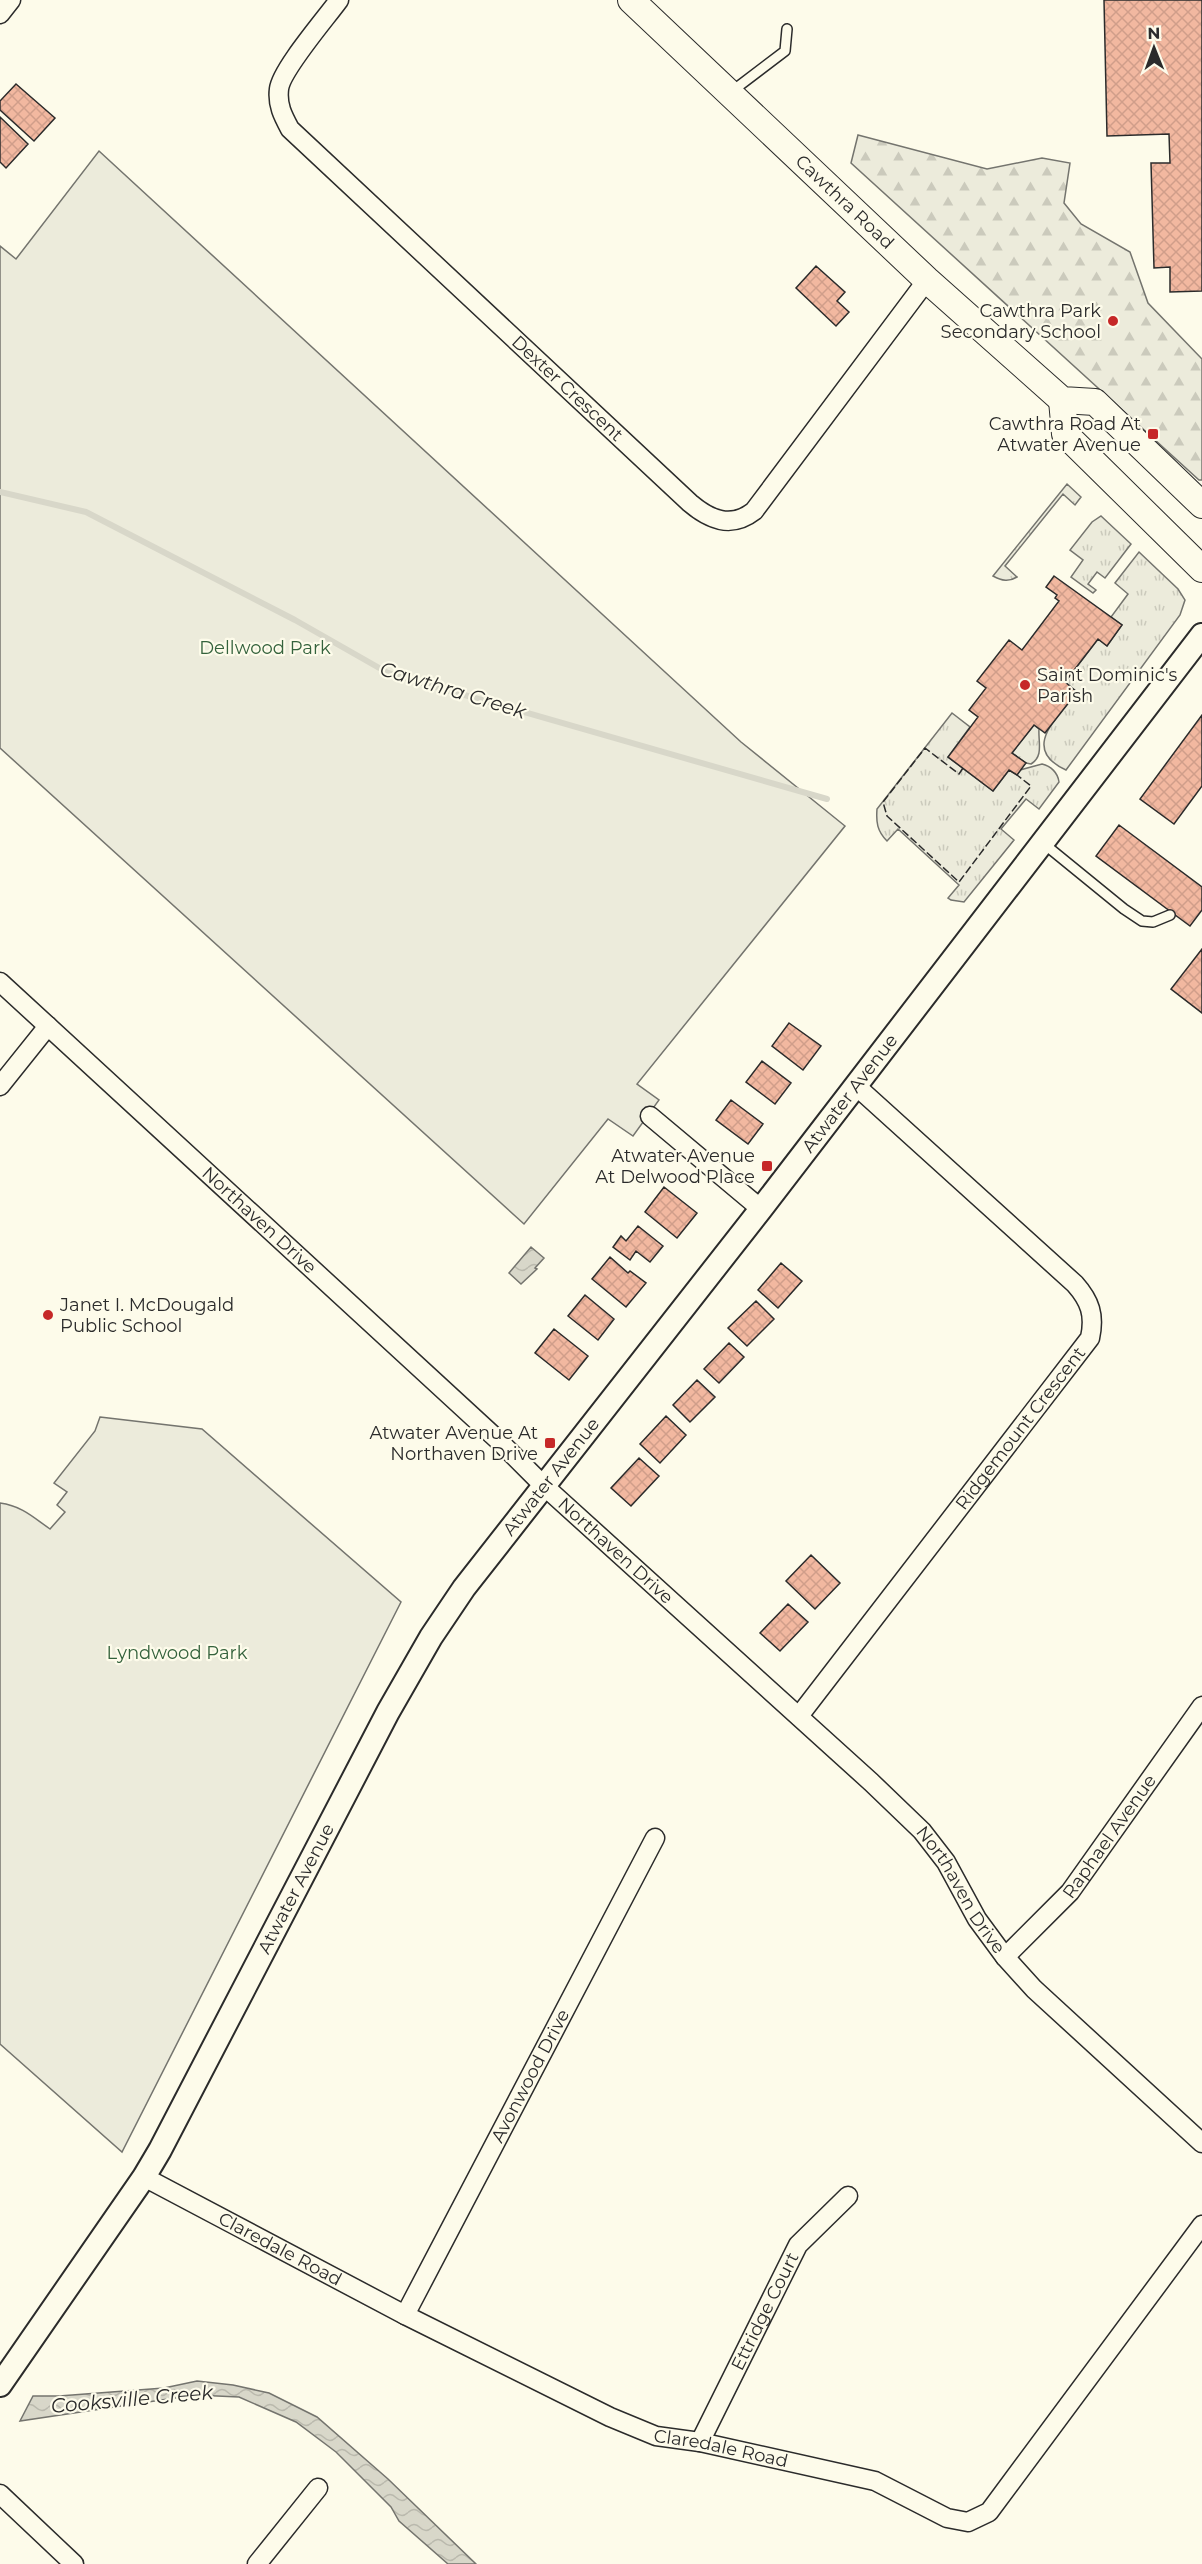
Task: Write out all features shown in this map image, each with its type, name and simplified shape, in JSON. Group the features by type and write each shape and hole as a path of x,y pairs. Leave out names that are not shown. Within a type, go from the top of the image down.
{"main road":[{"name":"Cawthra Road","path":"631,0 927,279 1062,400"},
{"path":"1202,505 1095,402 1062,400 1065,434 1202,569"}],"street":[{"path":"0,14 11,0"},
{"name":"Dexter Crescent","path":"339,0 282,78 279,101 281,113 290,129 690,503 712,518 735,521 745,518 754,511 927,279"},
{"name":"Atwater Avenue","path":"0,2385 144,2177 388,1712 426,1645 464,1588 761,1209 1202,634"},
{"name":"Northaven Drive","path":"0,982 497,1438 543,1485 799,1716 922,1831 946,1862 977,1919 1005,1957 1034,1989 1202,2143"},
{"path":"0,1086 48,1026"},
{"name":"Ridgemount Crescent","path":"799,1716 1090,1338 1093,1323 1086,1297 1075,1284 855,1085"},
{"path":"650,1116 761,1209"},
{"name":"Raphael Avenue","path":"1005,1957 1070,1892 1202,1706"},
{"name":"Avonwood Drive","path":"405,2315 655,1838"},
{"name":"Claredale Road","path":"144,2177 405,2315 610,2417 656,2436 700,2442 875,2481 947,2518 968,2522 989,2512 1202,2225"},
{"name":"Ettridge Court","path":"700,2442 798,2245 848,2196"},
{"path":"256,2564 318,2488"},
{"path":"0,2494 74,2564"}],"lane":[{"path":"729,93 785,51 788,29"},
{"path":"1041,842 1142,921 1153,922 1170,915"}],"green space":[{"path":"858,135 987,169 1042,158 1070,163 1064,203 1081,224 1130,252 1148,303 1202,359 1202,480 1199,480 851,163"},
{"name":"Dellwood Park","path":"99,151 741,742 845,826 637,1084 659,1100 633,1136 608,1119 524,1224 0,748 0,246 16,259"},
{"path":"1067,484 1081,497 1075,505 1063,494 1005,566 1017,577 1005,580 993,576"},
{"path":"1101,516 1131,544 1105,578 1097,572 1088,584 1096,590 1093,593 1071,577 1083,560 1070,550 1092,522"},
{"path":"1139,552 1178,589 1185,600 1180,615 1066,770 1052,762 1046,753 1044,743 1047,733 1077,692 1065,682 1098,639 1107,646 1122,625 1111,617 1128,594 1115,583"},
{"path":"952,713 970,727 948,757 993,791 1009,770 1017,775 1020,770 1042,764 1054,770 1059,782 1039,809 1026,799 1001,829 1014,840 964,902 948,898 959,885 898,829 887,841 879,830 877,818 877,809"},
{"path":"1034,725 1039,729 1039,753 1031,764 1012,753"},
{"name":"Lyndwood Park","path":"100,1417 202,1429 401,1602 122,2152 0,2044 0,1503 21,1509 50,1529 65,1512 57,1505 67,1492 54,1483 95,1431"}],"water":[{"path":"531,1247 544,1258 535,1268 537,1269 521,1284 509,1273"},
{"name":"Cooksville Creek","path":"197,2381 233,2385 269,2393 317,2417 388,2479 476,2564 448,2564 399,2521 391,2507 336,2452 296,2422 239,2397 195,2395 20,2421 33,2396 164,2388"}],"building":[{"path":"1104,0 1202,0 1202,291 1170,292 1170,267 1154,268 1151,163 1170,163 1169,134 1107,136"},
{"path":"16,84 55,118 34,141 0,110 0,101"},
{"path":"0,117 28,144 6,168 0,162"},
{"path":"816,266 845,292 837,301 849,312 836,326 796,288"},
{"name":"Saint Dominic's Parish","path":"1054,576 1122,625 1107,646 1098,639 1065,682 1077,692 1045,733 1034,725 1012,753 1026,763 1017,775 1009,770 993,791 948,757 978,717 969,710 986,688 977,681 1009,640 1022,650 1059,601 1055,598 1057,595 1046,587"},
{"path":"1202,715 1202,786 1174,824 1140,799"},
{"path":"1119,825 1202,887 1202,910 1190,926 1096,856"},
{"path":"1202,949 1202,1013 1171,989"},
{"path":"789,1023 821,1046 803,1070 772,1046"},
{"path":"762,1061 791,1083 775,1104 746,1082"},
{"path":"731,1100 763,1124 748,1144 716,1120"},
{"path":"664,1187 697,1213 677,1238 645,1212"},
{"path":"638,1226 663,1246 650,1262 636,1251 630,1260 613,1247 621,1236 626,1241"},
{"path":"610,1257 628,1273 630,1271 646,1283 626,1307 592,1279"},
{"path":"781,1263 802,1281 778,1308 758,1290"},
{"path":"585,1295 614,1319 598,1340 568,1316"},
{"path":"756,1301 774,1319 747,1346 728,1328"},
{"path":"554,1329 588,1356 569,1380 535,1353"},
{"path":"729,1343 744,1357 719,1383 704,1369"},
{"path":"697,1380 715,1397 690,1422 673,1405"},
{"path":"666,1416 686,1435 660,1463 640,1444"},
{"path":"639,1458 659,1476 631,1506 611,1488"},
{"path":"811,1555 840,1583 815,1609 786,1581"},
{"path":"788,1604 808,1622 780,1651 760,1633"}],"waterway":[{"name":"Cawthra Creek","path":"0,492 86,512 295,620 388,673 827,799"}],"fence":[{"path":"963,768 959,774 925,748 883,802 887,816 959,882 1031,786 1017,775"}],"place":[{"name":"Cawthra Park Secondary School","path":"1113,321"},
{"name":"Cawthra Road At Atwater Avenue","path":"1153,434"},
{"name":"Saint Dominic's Parish","path":"1025,685"},
{"name":"Atwater Avenue At Delwood Place","path":"767,1166"},
{"name":"Janet I. McDougald Public School","path":"48,1315"},
{"name":"Atwater Avenue At Northaven Drive","path":"550,1443"}]}
